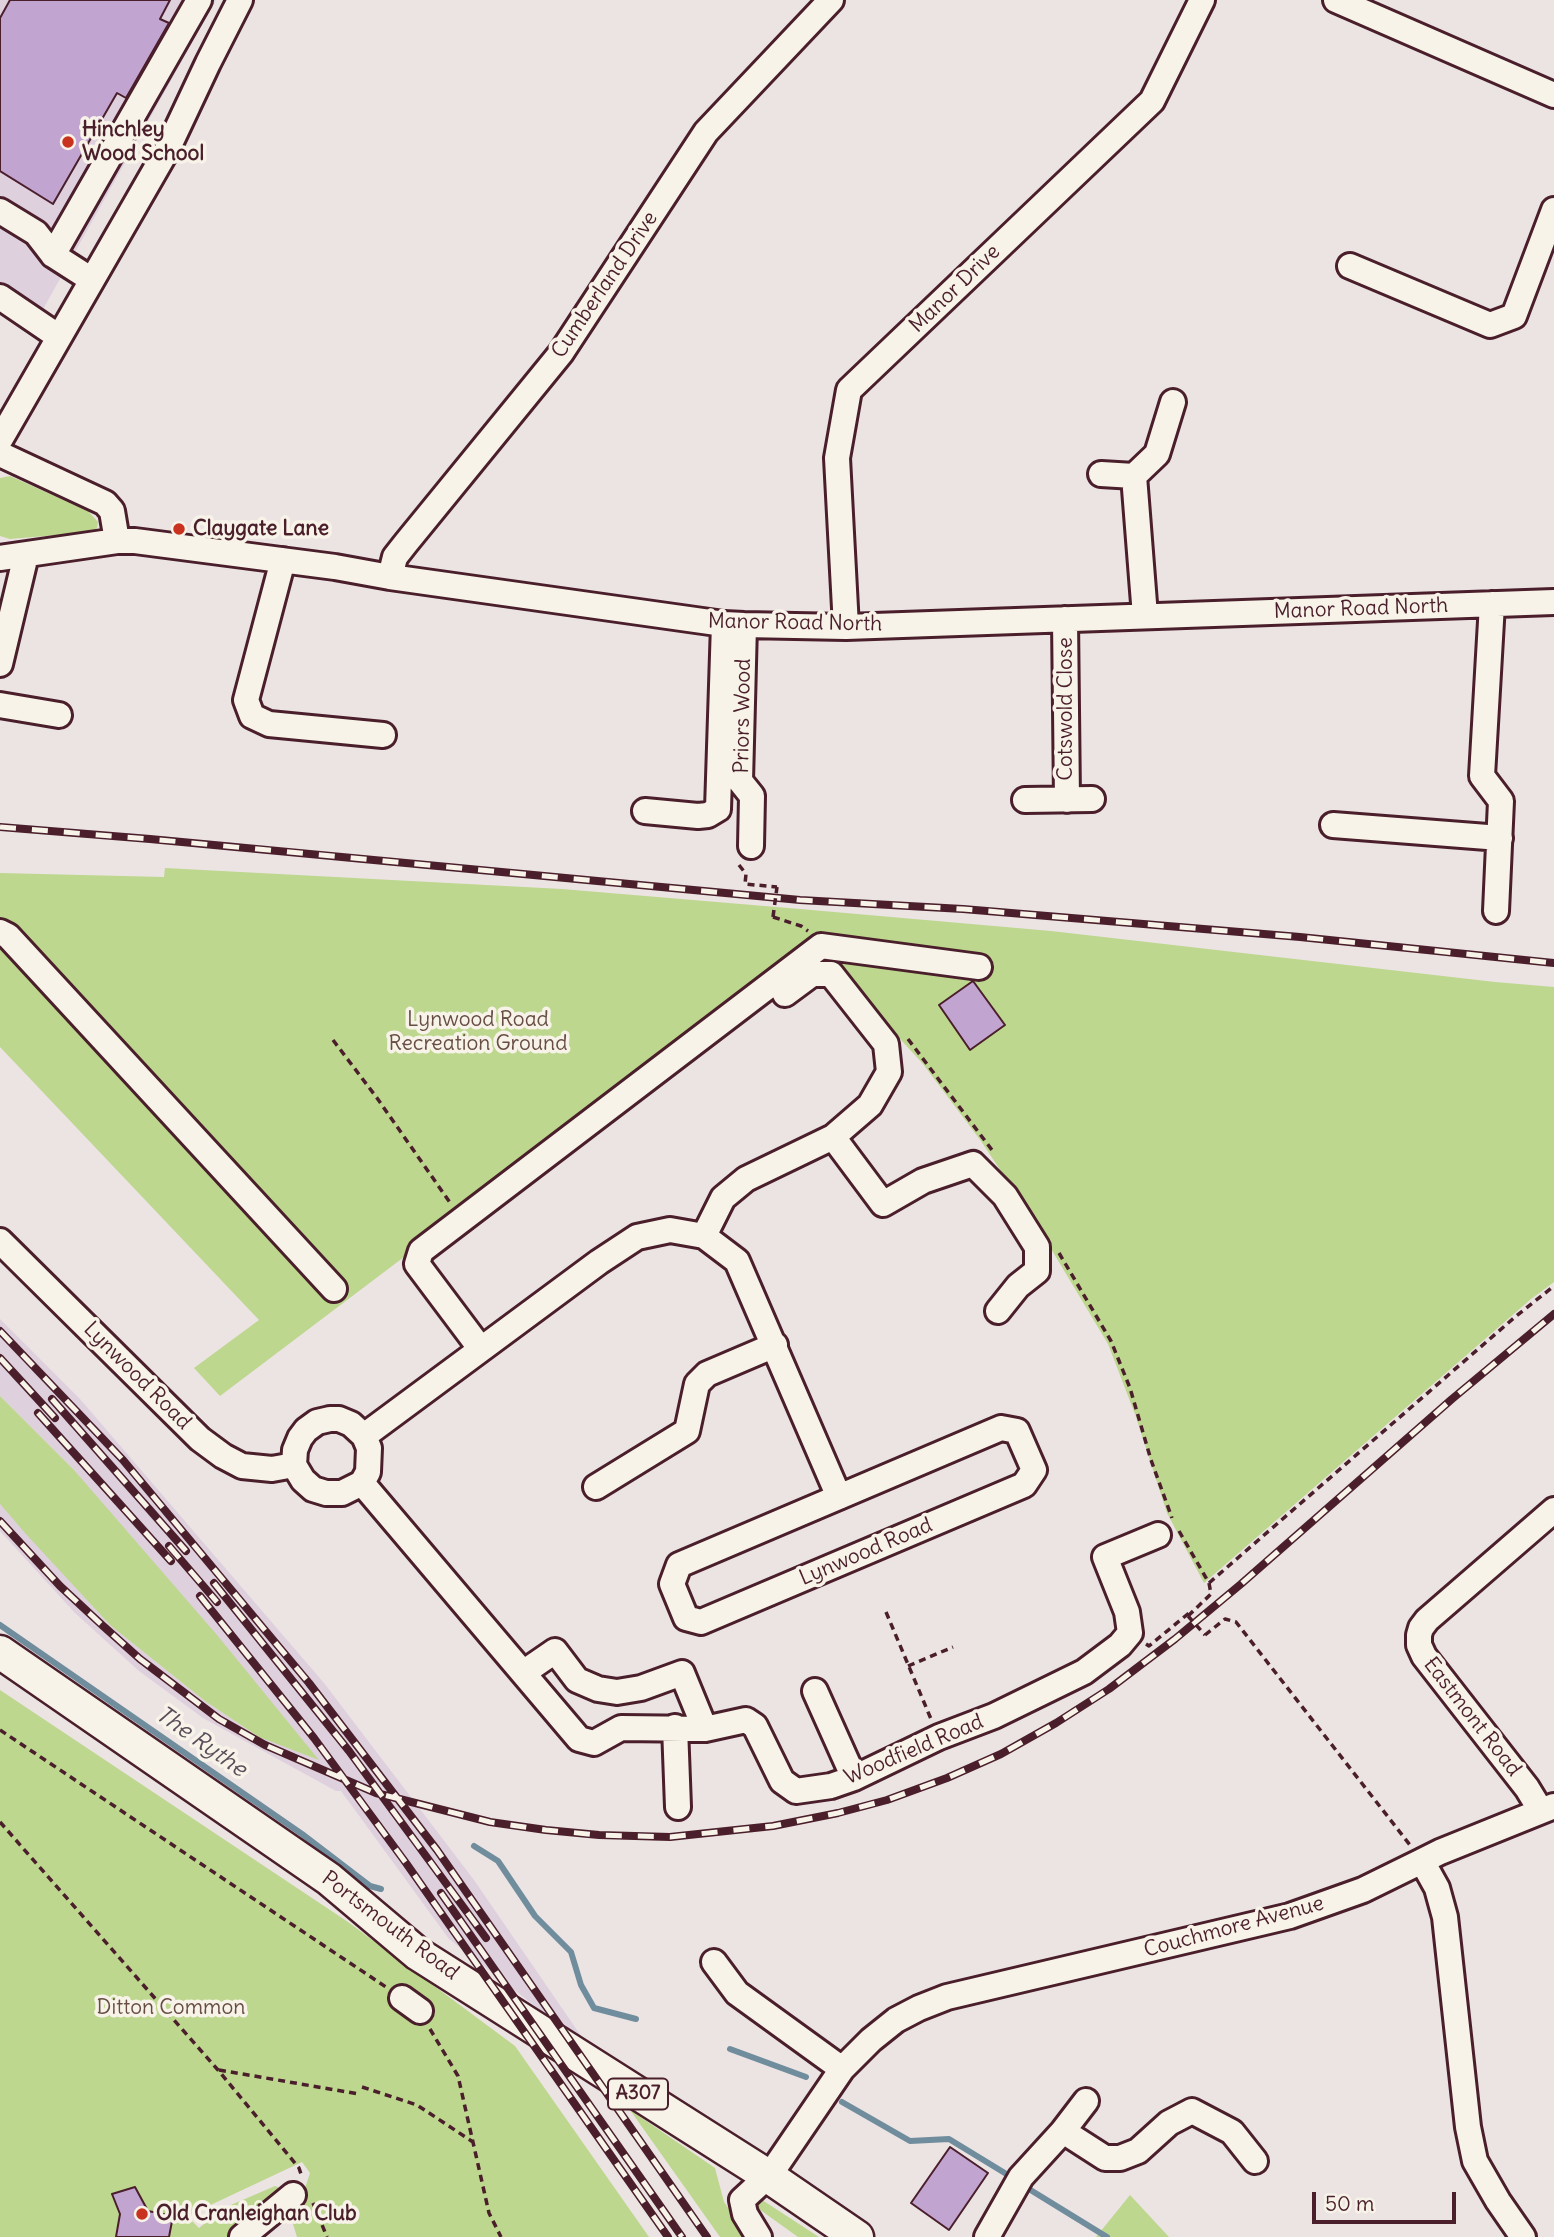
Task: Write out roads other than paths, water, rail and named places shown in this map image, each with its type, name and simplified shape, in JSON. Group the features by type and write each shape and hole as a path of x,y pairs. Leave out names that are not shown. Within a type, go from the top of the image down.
{"main road":[{"name":"Portsmouth Road","path":"0,1652 329,1879 418,1954 778,2162 857,2237"}],"street":[{"path":"53,255 199,0"},
{"path":"0,440 168,148 240,0"},
{"name":"Cumberland Drive","path":"390,577 395,557 400,550 561,352 706,132 831,0"},
{"name":"Manor Drive","path":"846,627 837,458 849,390 1152,101 1202,0"},
{"path":"1336,0 1554,95"},
{"path":"1350,267 1490,325 1514,316 1554,210"},
{"path":"0,211 36,233 53,255 93,280"},
{"path":"0,297 59,337"},
{"path":"1101,474 1135,476 1157,454 1173,402"},
{"path":"0,454 105,503 112,511 117,541"},
{"path":"1135,476 1145,616"},
{"name":"Manor Road North","path":"0,558 117,541 135,541 734,625 846,627 1554,602"},
{"path":"0,664 26,555"},
{"path":"283,560 246,701 252,716 269,724 383,735"},
{"path":"1492,604 1482,776 1501,801 1496,911"},
{"name":"Cotswold Close","path":"1065,619 1067,800"},
{"path":"645,811 698,816 708,815 718,809 734,625"},
{"name":"Priors Wood","path":"734,625 740,781 752,796 751,846"},
{"path":"0,705 59,715"},
{"name":"Cotswold Close","path":"1025,800 1092,800"},
{"path":"1333,825 1500,838"},
{"path":"0,932 8,936 334,1289"},
{"path":"480,1348 417,1264 421,1251 821,946 979,967"},
{"path":"705,1236 723,1198 746,1179 833,1137 870,1105 889,1072 886,1044 831,974 812,974 723,1041"},
{"path":"833,1137 874,1211 923,1181 972,1164 1004,1196 1037,1247 1037,1271 1018,1286 998,1311"},
{"path":"364,1436 599,1262 637,1237 670,1230 705,1236 737,1261 839,1497"},
{"name":"Lynwood Road","path":"0,1241 200,1439 223,1456 242,1465 272,1469 294,1465"},
{"path":"596,1487 687,1431 697,1384 707,1374 775,1345"},
{"path":"330,1419 351,1424 364,1436 369,1448 370,1461 362,1483 342,1493 326,1493 313,1489 303,1480 294,1465 295,1450 306,1430 317,1422 330,1419"},
{"name":"Lynwood Road","path":"1001,1428 1017,1431 1034,1470 1024,1485 885,1545 701,1622 686,1618 672,1584 679,1565 839,1497 1001,1428"},
{"name":"Woodfield Road","path":"362,1483 579,1739 594,1743 621,1728 705,1729 746,1720 755,1726 782,1782 796,1791 831,1786 854,1778 939,1737 994,1716 1084,1672 1120,1645 1130,1633 1128,1612 1105,1556 1158,1535"},
{"name":"Eastmont Road","path":"1548,1808 1527,1787 1424,1656 1419,1645 1419,1635 1427,1620 1554,1510"},
{"path":"523,1673 555,1651 577,1680 598,1689 617,1692 641,1688 682,1673 705,1729"},
{"path":"815,1691 854,1778"},
{"path":"676,1727 678,1807"},
{"name":"Couchmore Avenue","path":"759,2237 745,2214 742,2200 778,2162 842,2069 897,2020 919,2008 947,1997 1290,1916 1363,1890 1440,1852 1548,1808"},
{"path":"1422,1861 1437,1888 1445,1917 1468,2127 1475,2161 1523,2237"},
{"path":"713,1962 737,1993 842,2069"},
{"path":"987,2237 1021,2178 1086,2101"},
{"path":"1063,2131 1105,2158 1120,2158 1138,2151 1169,2123 1192,2111 1232,2132 1255,2161"},
{"path":"242,2237 303,2192"}],"waterway":[{"name":"The Rythe","path":"0,1625 302,1834 370,1886 381,1889"},
{"name":"The Rythe","path":"474,1846 498,1861 535,1916 571,1952 581,1985 594,2008 636,2019"},
{"name":"The Rythe","path":"730,2049 806,2077"},
{"name":"The Rythe","path":"842,2102 910,2141 949,2139 1008,2175"},
{"name":"The Rythe","path":"1024,2186 1107,2237"}],"railway":[{"path":"0,827 800,900 963,909 1300,937 1554,963"},
{"path":"0,1521 60,1586 102,1625 140,1659 219,1719 265,1745 376,1793 490,1822 599,1835 670,1837 773,1826 887,1800 947,1778 1001,1754 1109,1689 1241,1584 1452,1399 1554,1314"},
{"path":"0,1331 123,1460 309,1683 437,1850 707,2237"},
{"path":"0,1358 55,1418"},
{"path":"52,1399 186,1551"},
{"path":"38,1413 171,1561"},
{"path":"169,1546 217,1602"},
{"path":"214,1583 349,1751 486,1938"},
{"path":"200,1596 314,1738 406,1863 668,2237"},
{"path":"441,1893 682,2237"}],"place":[{"name":"Hinchley Wood School","path":"68,142"},
{"name":"Claygate Lane","path":"179,529"},
{"name":"Old Cranleighan Club","path":"142,2214"}],"park label":[{"name":"Lynwood Road Recreation Ground","path":"478,1032"},
{"name":"Ditton Common","path":"171,2008"}]}
